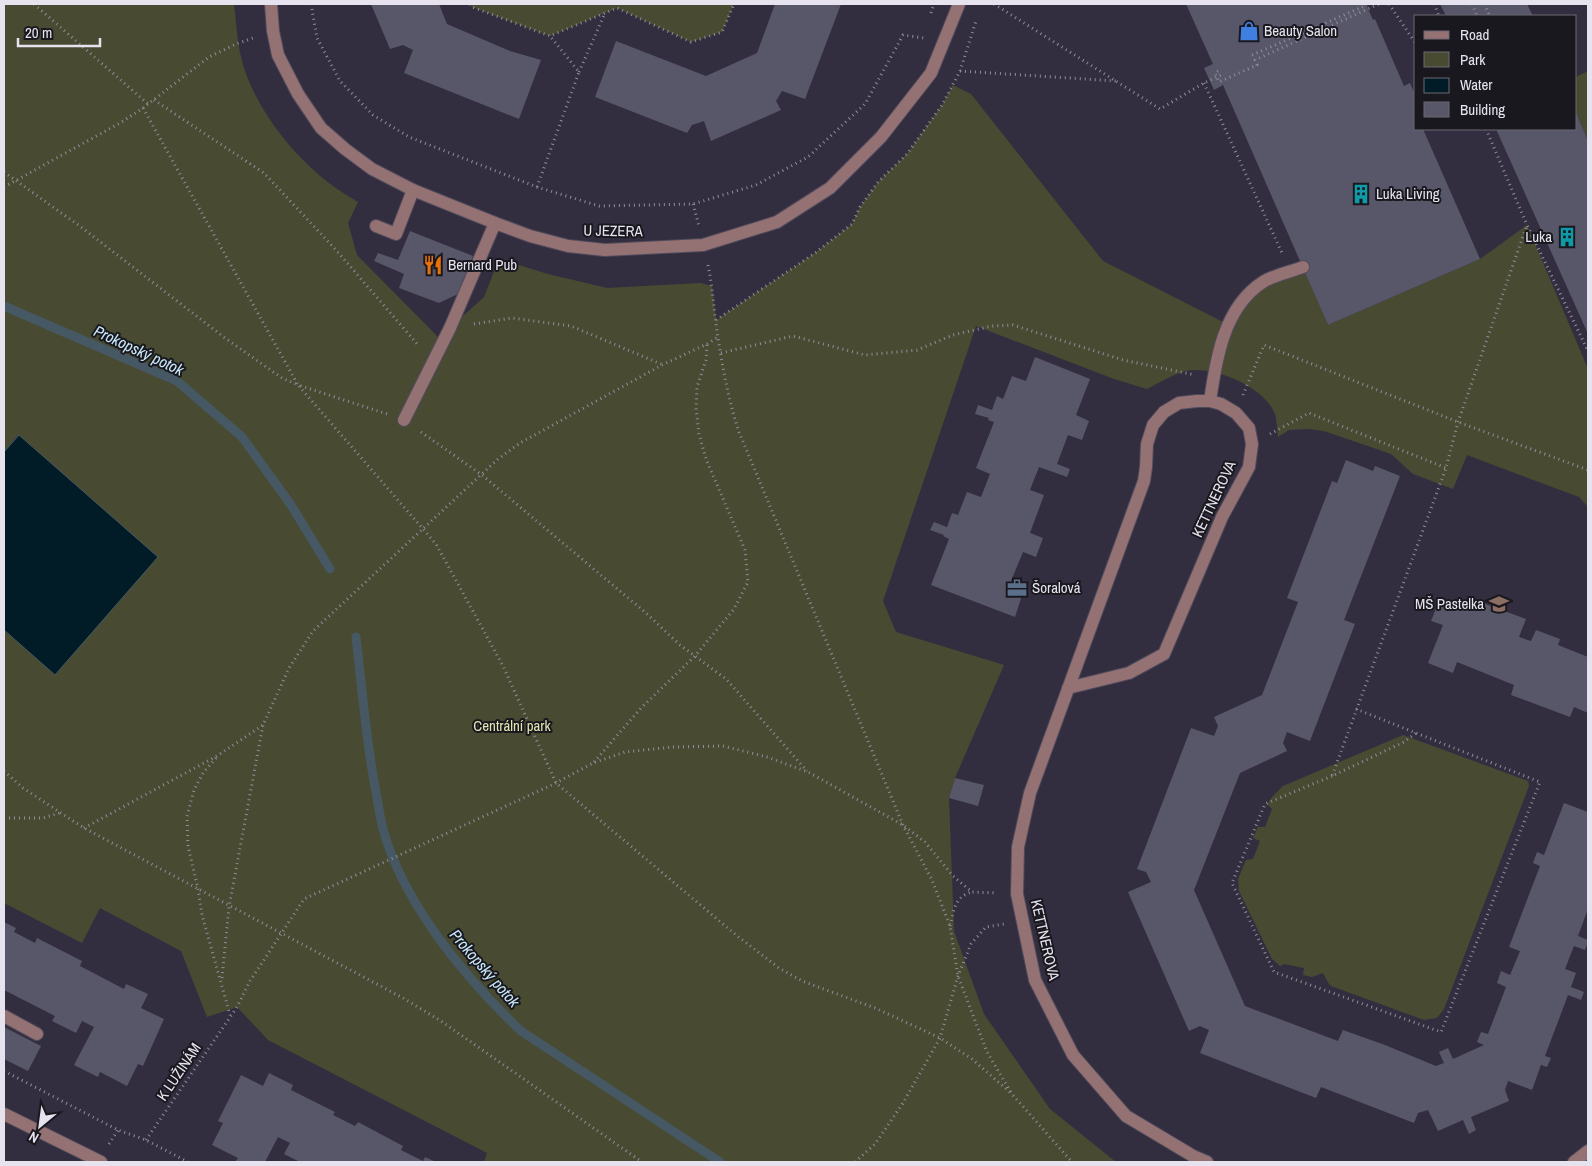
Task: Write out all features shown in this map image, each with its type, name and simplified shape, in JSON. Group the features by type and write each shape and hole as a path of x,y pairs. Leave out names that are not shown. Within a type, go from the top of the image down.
{"street":[{"name":"U JEZERA","path":"271,4 273,32 278,55 298,94 322,128 345,149 372,169 413,190 530,236 568,246 605,250 703,245 777,222 830,188 881,137 931,73 959,4"},
{"path":"376,226 396,234 413,190"},
{"path":"404,420 450,328 495,223"},
{"path":"1210,401 1213,379 1227,324 1244,299 1263,282 1297,270"},
{"name":"KETTNEROVA","path":"1068,688 1129,673 1164,654 1222,517 1249,467 1252,444 1249,428 1236,413 1221,404 1197,400 1179,403 1164,412 1153,425 1147,444 1144,481 1068,688 1030,793 1018,847 1017,894 1035,980 1073,1055 1126,1116 1193,1156 1207,1162"},
{"path":"4,1016 37,1034"},
{"path":"4,1114 101,1162"},
{"path":"1574,1162 1588,1151"}],"path":[{"path":"34,4 148,104"},
{"path":"311,4 317,38 340,81 373,115 409,137 537,187 599,206 693,204 756,185 808,157 865,104 903,36 924,38 927,29"},
{"path":"470,4 472,7 550,36 579,72"},
{"path":"550,36 617,8 691,42 722,32 734,4"},
{"path":"929,21 934,4"},
{"path":"994,4 1160,109 1221,75"},
{"path":"1218,71 1215,73 1219,82 1257,65 1255,60 1379,4"},
{"path":"1389,4 1414,41"},
{"path":"1252,55 1367,5"},
{"path":"537,187 579,72 605,13"},
{"path":"4,187 120,123 154,100 209,57 236,44 273,32"},
{"path":"960,71 1117,82"},
{"path":"1204,83 1297,270"},
{"path":"154,100 264,173 336,250 433,362"},
{"path":"143,108 298,386 436,544 503,666 556,783 736,935 779,968 802,981 875,1008 940,1038 972,1059 1012,1094 1072,1162"},
{"path":"1486,130 1527,225 1588,350"},
{"path":"4,172 81,227 225,338 282,378 298,386 404,420 482,474 695,656 726,679 808,772"},
{"path":"716,320 815,253 852,224 860,207 878,182"},
{"path":"693,204 700,229"},
{"path":"1332,776 1446,468 1458,422 1527,225"},
{"path":"706,257 730,404 739,432 903,825 932,880 950,926 958,976 988,1052 1012,1094"},
{"path":"450,328 512,318 571,326 662,365"},
{"path":"721,353 793,336 865,355 917,350 953,335 992,326 1013,325 1123,360 1213,379"},
{"path":"221,981 229,906 264,725 289,668 312,631 498,459 520,443 662,365 718,337"},
{"path":"593,763 641,708 695,656 734,609 748,582 745,550 706,459 700,434 696,408 697,387 706,360 707,344"},
{"path":"1236,413 1264,345 1458,422 1588,470"},
{"path":"1252,444 1309,412 1446,468"},
{"path":"1356,709 1540,782 1441,1032 1274,972 1232,883 1265,804 1332,776 1404,742 1416,733"},
{"path":"84,828 217,756 264,725"},
{"path":"593,763 625,752 673,747 723,746 767,757 808,772 903,825 925,842 952,876 972,892"},
{"path":"217,756 203,773 194,790 187,816 188,846 202,915 230,1016"},
{"name":"K LUŽINÁM","path":"146,1140 230,1016 280,934 304,899 556,783 593,763"},
{"path":"4,771 23,788 84,828 280,934 404,998 441,1021 642,1162"},
{"path":"4,818 43,818 60,813"},
{"path":"950,926 955,906 961,896 972,892 1017,894"},
{"path":"855,1162 874,1144 903,1103 940,1038 958,976 971,944 986,927 1023,920"},
{"path":"4,1071 118,1130 146,1140 188,1162"}],"green space":[{"name":"Centrální park","path":"4,4 234,4 241,57 246,75 264,110 287,143 301,158 339,191 358,202 348,223 357,255 441,340 453,325 484,297 499,259 548,274 607,288 700,283 712,286 716,320 815,253 852,224 860,207 878,182 907,154 942,105 953,85 971,94 1103,261 1227,324 1243,298 1303,267 1328,325 1480,259 1527,225 1588,369 1588,507 1579,497 1467,455 1453,489 1413,474 1391,454 1324,431 1308,429 1289,430 1278,437 1275,414 1261,395 1237,380 1210,371 1181,372 1147,389 1114,379 976,326 883,601 896,632 1004,665 955,778 949,798 954,931 984,1014 1050,1109 1116,1162 484,1162 487,1153 268,1040 237,1007 207,1017 181,951 100,908 82,943 4,903 4,630 55,674 18,435 4,452"},
{"path":"470,4 734,4 722,32 691,42 617,8 550,36 472,7"},
{"path":"1588,71 1588,141 1577,114 1577,76"},
{"path":"1403,735 1528,781 1529,786 1444,1009 1437,1018 1424,1020 1331,986 1323,973 1312,977 1303,975 1304,968 1284,964 1280,966 1272,959 1239,891 1238,879 1246,860 1253,859 1260,841 1253,838 1258,827 1265,827 1272,809 1267,804 1283,786"}],"water":[{"path":"19,435 158,557 55,675 4,630 4,452"}],"building":[{"path":"371,4 439,4 447,24 510,51 541,60 519,119 404,73 413,50 403,45 390,49"},
{"path":"775,4 841,4 805,99 782,91 776,101 781,110 711,141 704,121 692,125 687,133 595,97 616,41 706,76 757,53"},
{"name":"Luka Living","path":"1186,4 1366,4 1373,20 1375,19 1404,86 1410,83 1414,92 1414,130 1423,130 1480,259 1328,325 1223,85 1214,90 1204,68 1213,64"},
{"path":"1440,4 1527,4 1532,15 1446,15"},
{"name":"Luka","path":"1577,114 1588,141 1588,334 1496,130 1577,130"},
{"path":"410,231 473,256 458,294 439,303 399,288 404,274 374,261 378,253 398,260"},
{"path":"1035,357 1090,379 1076,415 1089,421 1082,440 1068,435 1057,464 1070,469 1067,477 1039,467 1030,490 1044,495 1030,533 1043,538 1036,557 1023,552 1011,581 1025,586 1015,617 931,585 949,539 930,530 934,522 947,527 952,513 958,515 967,492 981,497 990,474 976,468 994,422 988,420 989,418 975,414 978,405 992,410 997,396 1003,399 1012,376 1026,381"},
{"path":"1346,460 1373,471 1375,466 1400,476 1344,620 1355,624 1310,741 1287,732 1283,743 1287,751 1240,773 1194,890 1245,1006 1338,1041 1343,1030 1436,1066 1444,1063 1439,1052 1448,1048 1453,1059 1484,1045 1477,1042 1481,1032 1488,1034 1506,987 1497,983 1501,971 1510,975 1520,951 1509,947 1540,866 1533,863 1537,852 1544,855 1564,803 1588,812 1588,909 1578,936 1588,940 1588,942 1585,950 1574,946 1565,969 1576,973 1571,987 1584,992 1581,1000 1568,995 1545,1056 1551,1058 1547,1067 1541,1065 1532,1090 1508,1081 1505,1090 1509,1101 1471,1117 1476,1130 1469,1134 1463,1120 1438,1131 1428,1110 1418,1113 1414,1123 1321,1087 1316,1098 1200,1053 1209,1030 1200,1026 1189,1031 1128,892 1151,882 1146,872 1137,869 1191,728 1214,736 1218,726 1214,717 1262,695 1298,602 1287,598 1332,481 1337,483"},
{"name":"MŠ Pastelka","path":"1453,599 1477,609 1480,602 1526,619 1519,637 1531,641 1536,630 1560,639 1558,645 1588,657 1588,713 1574,707 1570,717 1511,695 1514,685 1457,662 1453,673 1428,663 1443,625 1431,621 1439,601 1451,605"},
{"path":"955,778 984,785 978,806 949,798"},
{"path":"4,922 16,928 14,932 35,943 37,938 82,961 80,966 124,989 126,984 148,994 141,1008 164,1019 143,1066 138,1064 127,1086 100,1072 98,1077 74,1065 94,1027 82,1021 76,1033 52,1021 55,1016 4,990"},
{"path":"4,1027 41,1046 28,1071 4,1059"},
{"path":"269,1073 293,1085 291,1090 335,1112 333,1115 355,1126 358,1122 403,1146 401,1150 423,1161 425,1157 436,1162 300,1162 284,1154 290,1143 278,1137 265,1162 235,1162 238,1158 212,1145 223,1123 218,1121 241,1075 263,1086"}],"waterway":[{"name":"Prokopský potok","path":"4,306 177,381 242,437 291,505 330,569"},
{"name":"Prokopský potok","path":"356,637 364,714 383,829 392,857 405,884 439,938 479,988 521,1031 720,1162"}],"place":[{"name":"Beauty Salon","path":"1249,31"},
{"name":"Luka Living","path":"1361,194"},
{"name":"Luka","path":"1567,237"},
{"name":"Bernard Pub","path":"433,265"},
{"name":"Šoralová","path":"1017,588"},
{"name":"MŠ Pastelka","path":"1499,604"}]}
